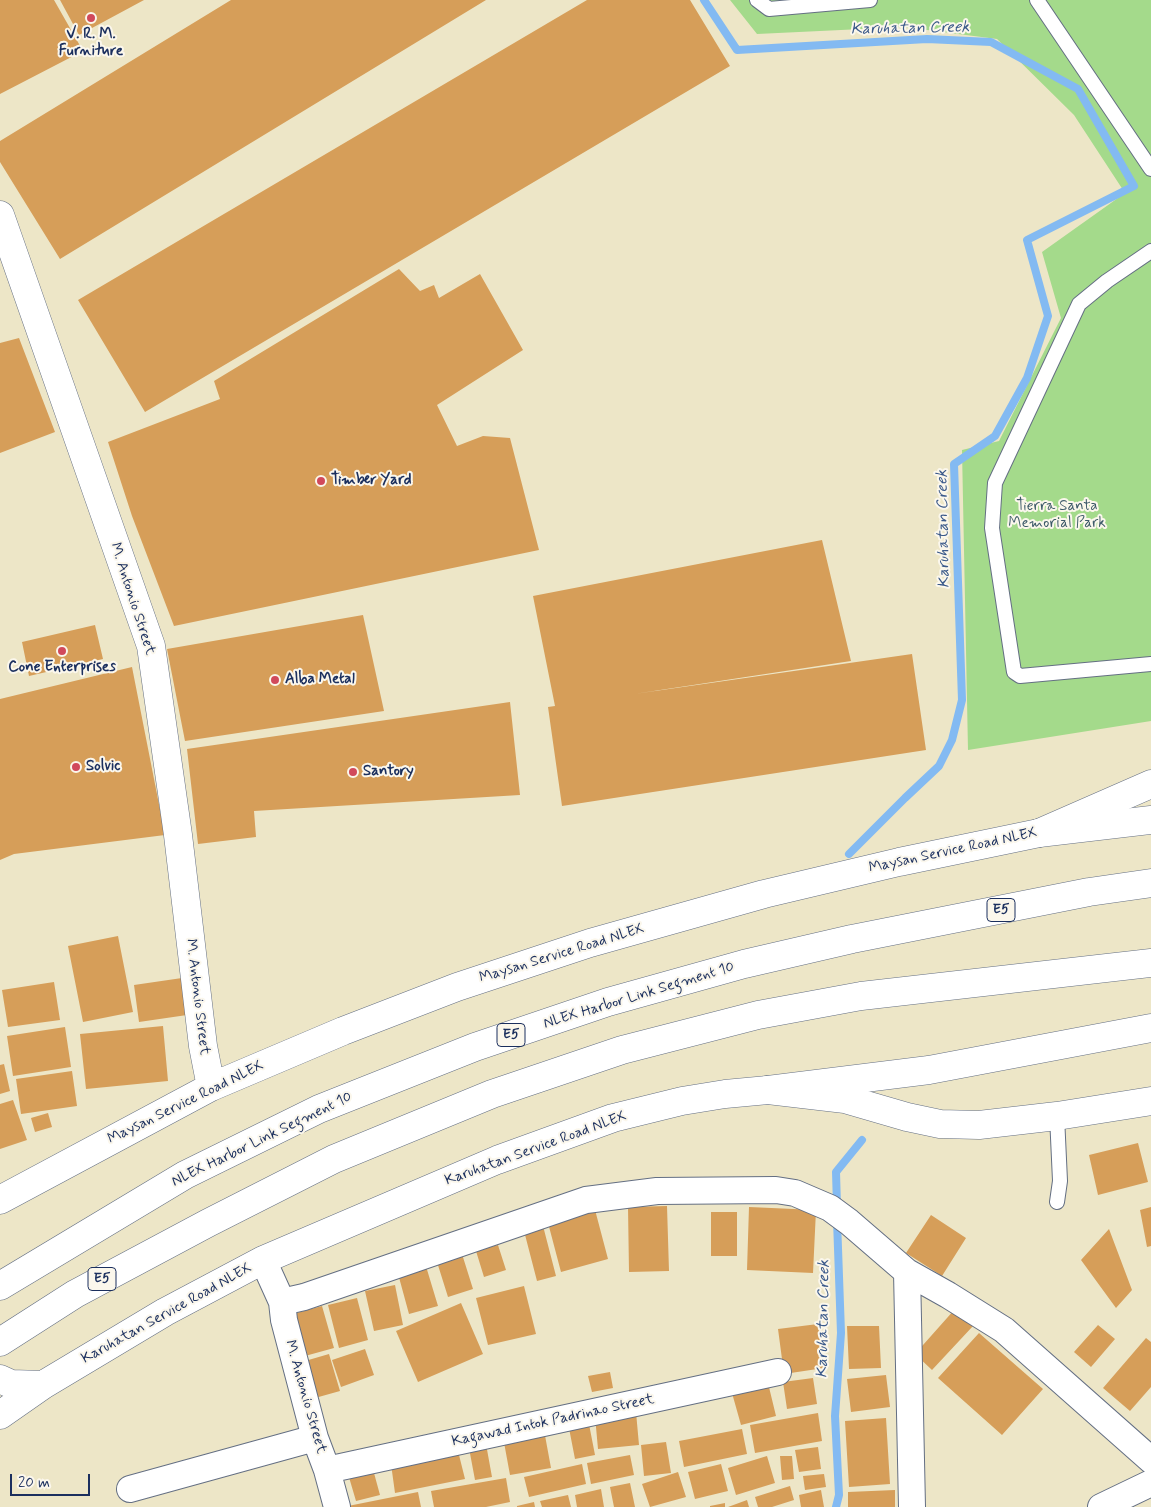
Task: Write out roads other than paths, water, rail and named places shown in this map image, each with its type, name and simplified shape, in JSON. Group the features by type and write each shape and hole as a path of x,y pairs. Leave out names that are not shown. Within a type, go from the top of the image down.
{"main road":[{"name":"M. Antonio Street","path":"0,215 150,646 178,835 204,1046 211,1087"},
{"name":"Maysan Service Road NLEX","path":"2,1200 211,1087 343,1031 457,987 590,943 764,894 898,862 1039,833 1151,784"},
{"path":"1039,833 1151,820"},
{"name":"NLEX Harbor Link Segment 10","path":"0,1286 185,1175 319,1109 475,1047 608,1002 744,964 852,939 1089,892 1151,883"},
{"name":"E5","path":"0,1342 75,1294 334,1159 492,1094 622,1050 758,1015 861,996 1151,963"},
{"path":"768,1090 929,1070 1151,1028"},
{"name":"Karuhatan Service Road NLEX","path":"0,1415 43,1385 165,1312 263,1260 497,1160 613,1118 682,1101 768,1090 845,1098 907,1117 940,1124 979,1125 1057,1116 1151,1101"},
{"path":"0,1379 11,1384 43,1385"}],"street":[{"path":"282,1302 304,1297 586,1200 656,1191 776,1190 795,1193 840,1215 907,1272 948,1294 1004,1330 1151,1460"},
{"name":"M. Antonio Street","path":"263,1260 282,1302 284,1320 315,1438 327,1470 337,1507"},
{"path":"907,1272 912,1507"},
{"name":"Kagawad Intok Padrinao Street","path":"327,1470 778,1372"},
{"path":"130,1489 315,1438"},
{"path":"1101,1507 1151,1483"}],"lane":[{"path":"757,0 769,9 870,0"},
{"path":"1037,0 1151,169"},
{"path":"1151,251 1107,280 1079,304 995,483 992,528 1014,672 1020,676 1151,664"},
{"path":"1057,1116 1060,1181 1058,1202"}],"waterway":[{"name":"Karuhatan Creek","path":"704,0 737,50 927,39 991,42 1078,89 1134,186 1027,240 1048,316 1027,378 995,436 954,464 962,700 952,740 939,766 849,854"},
{"name":"Karuhatan Creek","path":"837,1206 836,1172 862,1140"},
{"name":"Karuhatan Creek","path":"836,1507 839,1495 835,1416 841,1333 837,1220"}],"place":[{"name":"V. R. M. Furniture","path":"91,18"},
{"name":"Timber Yard","path":"321,481"},
{"name":"Cone Enterprises","path":"62,651"},
{"name":"Alba Metal","path":"275,680"},
{"name":"Solvic","path":"76,767"},
{"name":"Santory","path":"353,772"}],"park label":[{"name":"Tierra Santa Memorial Park","path":"1057,516"}]}
